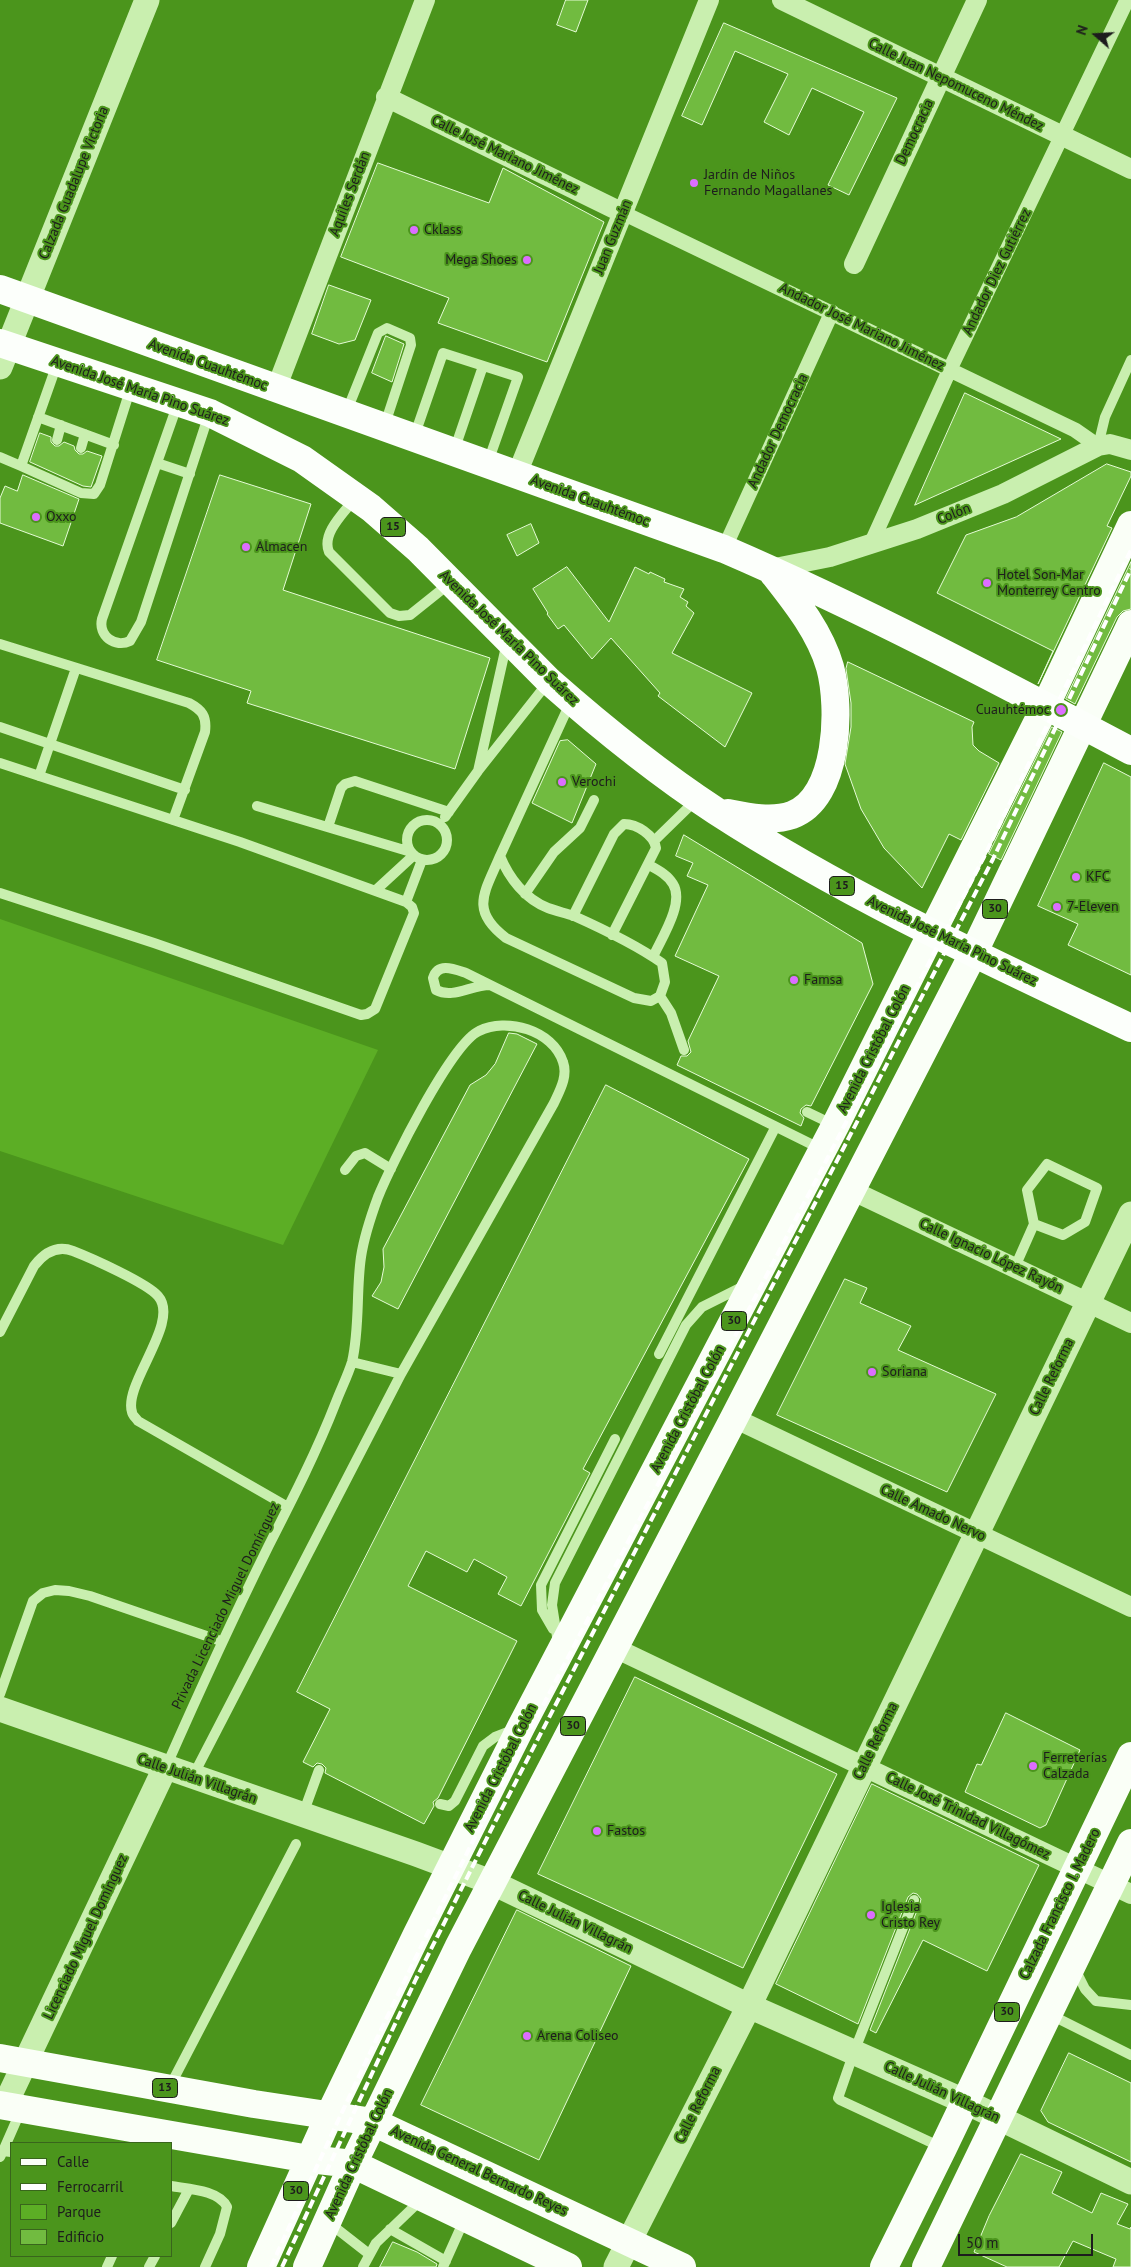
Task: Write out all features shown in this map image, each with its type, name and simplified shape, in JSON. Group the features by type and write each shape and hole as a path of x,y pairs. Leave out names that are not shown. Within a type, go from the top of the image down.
{"highway":[{"name":"Avenida Cuauhtémoc","path":"0,289 724,549 963,661 1045,707 1131,751"},
{"name":"Avenida José María Pino Suárez","path":"3,352 58,362 210,413 302,459 356,496 418,549 571,700 706,804 822,874 932,934 1131,1028"},
{"path":"706,804 761,818 792,815 806,808 818,793 828,770 835,740 836,719 830,667 819,640 808,622 770,569"}],"main road":[{"name":"Avenida Cristóbal Colón","path":"261,2267 330,2114 521,1727 558,1642 835,1126 1045,707 1131,525"},
{"name":"Avenida Cristóbal Colón","path":"307,2267 373,2122 491,1882 615,1648 973,954 1131,624"},
{"name":"Calzada Francisco I. Madero","path":"884,2267 1131,1756"},
{"path":"926,2267 1073,1965 1121,1889 1131,1843"},
{"name":"Avenida General Bernardo Reyes","path":"0,2058 254,2104 373,2122 682,2267"},
{"path":"9,2106 164,2139 309,2160 353,2164 568,2267"}],"street":[{"name":"Calzada Guadalupe Victoria","path":"3,352 28,299 146,0"},
{"name":"Aquiles Serdán","path":"276,389 424,0"},
{"name":"Juan Guzmán","path":"517,474 709,0"},
{"name":"Calle Juan Nepomuceno Méndez","path":"782,0 1131,169"},
{"name":"Democracia","path":"854,264 977,0"},
{"name":"Andador Diez Gutiérrez","path":"870,546 950,369 1127,0"},
{"name":"Calle José Mariano Jiménez","path":"386,97 623,213"},
{"name":"Andador José Mariano Jiménez","path":"623,213 1075,430 1098,446"},
{"name":"Andador Democracia","path":"724,549 832,312"},
{"path":"1098,446 1110,444 1131,450"},
{"name":"Colón","path":"770,569 830,557 870,546 1003,494 1098,446"},
{"name":"Calle Ignacio López Rayón","path":"850,1190 1131,1323"},
{"name":"Calle Reforma","path":"616,2267 749,2006 1130,1217"},
{"name":"Calle Amado Nervo","path":"734,1418 1131,1607"},
{"name":"Calle José Trinidad Villagómez","path":"615,1648 1121,1889"},
{"name":"Calle Julián Villagrán","path":"0,1709 302,1816 451,1866 491,1882 749,2006 964,2101 1131,2182"},
{"name":"Licenciado Miguel Domínguez","path":"9,2106 27,2062 165,1768"}],"lane":[{"path":"346,414 380,330 387,328 405,334 411,341 383,428"},
{"path":"414,438 443,353 518,377 487,464"},
{"path":"1098,446 1105,418 1131,360"},
{"path":"21,466 58,362"},
{"path":"454,452 483,366"},
{"path":"0,458 88,494 98,490 114,445 131,386"},
{"path":"179,402 102,619 101,631 104,636 112,641 127,642 137,631 210,413"},
{"path":"38,417 114,445"},
{"path":"57,440 61,425"},
{"path":"81,448 85,434"},
{"path":"158,462 190,474"},
{"path":"356,496 327,537 327,546 329,552 390,613 399,616 410,615 451,582"},
{"path":"478,771 508,639"},
{"path":"0,644 190,702 200,709 206,722 174,820"},
{"path":"39,776 76,668"},
{"path":"439,824 549,680"},
{"path":"500,856 506,870 525,894 546,907 573,916 612,934 662,963 665,982 660,996 651,1001 634,998 506,938 493,928 486,919 482,901 500,856 571,700"},
{"path":"0,727 185,790"},
{"path":"0,763 174,820 376,890 406,902 412,907 414,912 375,1008 367,1014 361,1015 154,942 0,893"},
{"path":"328,827 341,788 345,784 355,781 450,812"},
{"path":"525,894 554,852 580,828 594,800"},
{"path":"655,840 706,804"},
{"path":"257,806 415,856 435,859 445,849 447,836 439,824 427,820 421,821 410,828 407,840 415,856 406,902"},
{"path":"573,916 619,828 624,824 630,824 652,836 655,840 656,848 649,865 612,934"},
{"path":"376,890 415,856"},
{"path":"649,865 673,883 677,898 675,910 653,957"},
{"path":"490,985 475,986 450,994 436,990 432,978 440,968 450,968 466,973 822,1150"},
{"path":"660,996 672,1013 684,1050"},
{"name":"Privada Licenciado Miguel Domínguez","path":"165,1768 222,1641 313,1456 352,1362 361,1257 369,1222 392,1169 434,1087 456,1053 472,1034 490,1025 509,1025 528,1029 556,1048 564,1063 564,1079 554,1103 401,1374 192,1777"},
{"path":"807,1112 835,1126"},
{"path":"658,1354 775,1128"},
{"path":"345,1170 356,1156 365,1153 392,1169"},
{"path":"1015,1267 1034,1224 1027,1190 1047,1164 1096,1188 1085,1222 1063,1236 1034,1224"},
{"path":"0,1332 34,1266 40,1258 54,1250 72,1250 147,1287 159,1297 164,1309 156,1340 132,1401 132,1412 138,1421 288,1507"},
{"path":"558,1642 552,1605 555,1583 686,1325 702,1306 753,1281"},
{"path":"352,1362 401,1374"},
{"path":"558,1642 542,1610 541,1585 615,1439"},
{"path":"0,1694 33,1601 43,1593 54,1590 90,1596 222,1641"},
{"path":"440,1804 449,1806 455,1801 483,1746 495,1737 521,1727"},
{"path":"302,1816 319,1770"},
{"path":"168,2089 296,1844"},
{"path":"914,1900 838,2095 840,2100 943,2148"},
{"path":"1073,1965 1085,1989 1096,2001 1131,2005"},
{"path":"1049,2014 1131,2054"},
{"path":"5,2153 9,2106"},
{"path":"172,2186 217,2196 224,2201 227,2207 220,2234 205,2267"},
{"path":"172,2221 189,2190"},
{"path":"363,2267 369,2254 390,2228 423,2198"},
{"path":"390,2228 444,2264 465,2218"},
{"path":"328,2222 369,2254"}],"green space":[{"path":"0,919 378,1050 283,1245 0,1151"}],"building":[{"path":"566,0 588,0 576,32 557,25"},
{"path":"724,23 897,98 849,195 828,185 864,112 812,88 789,135 764,122 788,74 735,51 702,125 682,116"},
{"name":"Mega Shoes","path":"378,163 489,203 503,168 604,222 547,362 438,323 449,298 341,257"},
{"path":"329,285 371,300 355,340 339,344 312,334"},
{"path":"386,336 404,344 392,382 372,373"},
{"path":"965,393 1061,439 915,505"},
{"name":"Oxxo","path":"40,433 51,437 51,442 55,446 59,446 64,442 74,446 79,454 87,451 102,456 91,487 83,486 30,462"},
{"path":"1107,464 1131,472 1131,476 1107,526 1112,528 1038,684 1053,651 937,593 966,535 1016,517"},
{"name":"Oxxo","path":"23,475 79,499 63,546 0,523 0,498 5,486 17,491"},
{"path":"220,475 311,504 283,590 490,658 455,769 247,703 251,691 157,660"},
{"path":"531,524 539,543 517,556 507,535"},
{"path":"1131,562 1131,609 1123,611 1117,617 1075,704 1066,699"},
{"path":"567,567 609,622 635,567 665,579 664,582 684,589 680,597 688,602 686,606 694,613 672,653 752,693 725,747 658,696 660,693 611,638 592,659 564,625 558,629 533,589"},
{"path":"848,662 974,722 972,727 973,745 979,751 999,763 961,840 949,834 922,888 884,848 861,809 845,764 851,727 851,703 846,669"},
{"path":"1052,727 1062,732 1001,860 989,854"},
{"name":"Verochi","path":"568,740 596,764 572,823 532,803 560,741"},
{"path":"1104,763 1131,777 1131,975 1068,945 1078,924 1038,906"},
{"name":"Famsa","path":"684,835 862,943 873,984 811,1106 806,1105 801,1109 800,1113 804,1118 801,1126 677,1065 681,1056 687,1056 691,1052 688,1041 719,976 675,956 708,885 687,876 693,863 676,856"},
{"path":"509,1033 517,1034 537,1044 398,1309 372,1296 381,1282 384,1267 383,1249 470,1085 486,1075 495,1064"},
{"path":"606,1085 749,1159 583,1469 590,1473 521,1606 498,1594 507,1577 474,1559 467,1572 426,1551 408,1586 517,1641 438,1798 433,1802 434,1806 424,1824 325,1773 326,1768 322,1764 317,1763 313,1767 303,1762 330,1709 297,1692"},
{"name":"Soriana","path":"845,1279 867,1288 860,1303 911,1326 898,1350 996,1394 947,1492 777,1415"},
{"path":"635,1677 837,1774 743,1968 538,1874"},
{"path":"1006,1713 1080,1750 1046,1825 1040,1828 965,1792 977,1764 981,1765"},
{"name":"Iglesia Cristo Rey","path":"872,1784 1039,1865 987,1971 923,1940 876,2033 870,2030 920,1903 921,1899 917,1894 913,1893 908,1897 858,2024 776,1984"},
{"name":"Arena Coliseo","path":"517,1910 631,1966 539,2160 421,2105"},
{"path":"1069,2053 1131,2083 1131,2162 1048,2122 1041,2111"},
{"path":"1021,2154 1062,2172 1052,2193 1092,2213 1101,2193 1128,2204 1117,2224 1130,2229 1131,2227 1131,2267 1113,2267 1116,2259 1073,2241 1059,2267 1007,2267 974,2252 989,2216"},
{"path":"393,2242 417,2252 437,2264 436,2267 380,2267"}],"railway":[{"path":"271,2267 375,2042 484,1819 984,857 1131,550"},
{"path":"282,2267 416,1979 494,1824 993,859 1131,569"}],"place":[{"name":"Jardín de Niños Fernando Magallanes","path":"694,183"},
{"name":"Cklass","path":"414,230"},
{"name":"Mega Shoes","path":"527,260"},
{"name":"Oxxo","path":"36,517"},
{"name":"Almacen","path":"246,547"},
{"name":"Hotel Son-Mar Monterrey Centro","path":"987,583"},
{"name":"Cuauhtémoc","path":"1061,710"},
{"name":"Verochi","path":"562,782"},
{"name":"KFC","path":"1076,877"},
{"name":"7-Eleven","path":"1057,907"},
{"name":"Famsa","path":"794,980"},
{"name":"Soriana","path":"872,1372"},
{"name":"Ferreterías Calzada","path":"1033,1766"},
{"name":"Fastos","path":"597,1831"},
{"name":"Iglesia Cristo Rey","path":"871,1915"},
{"name":"Arena Coliseo","path":"527,2036"}]}
